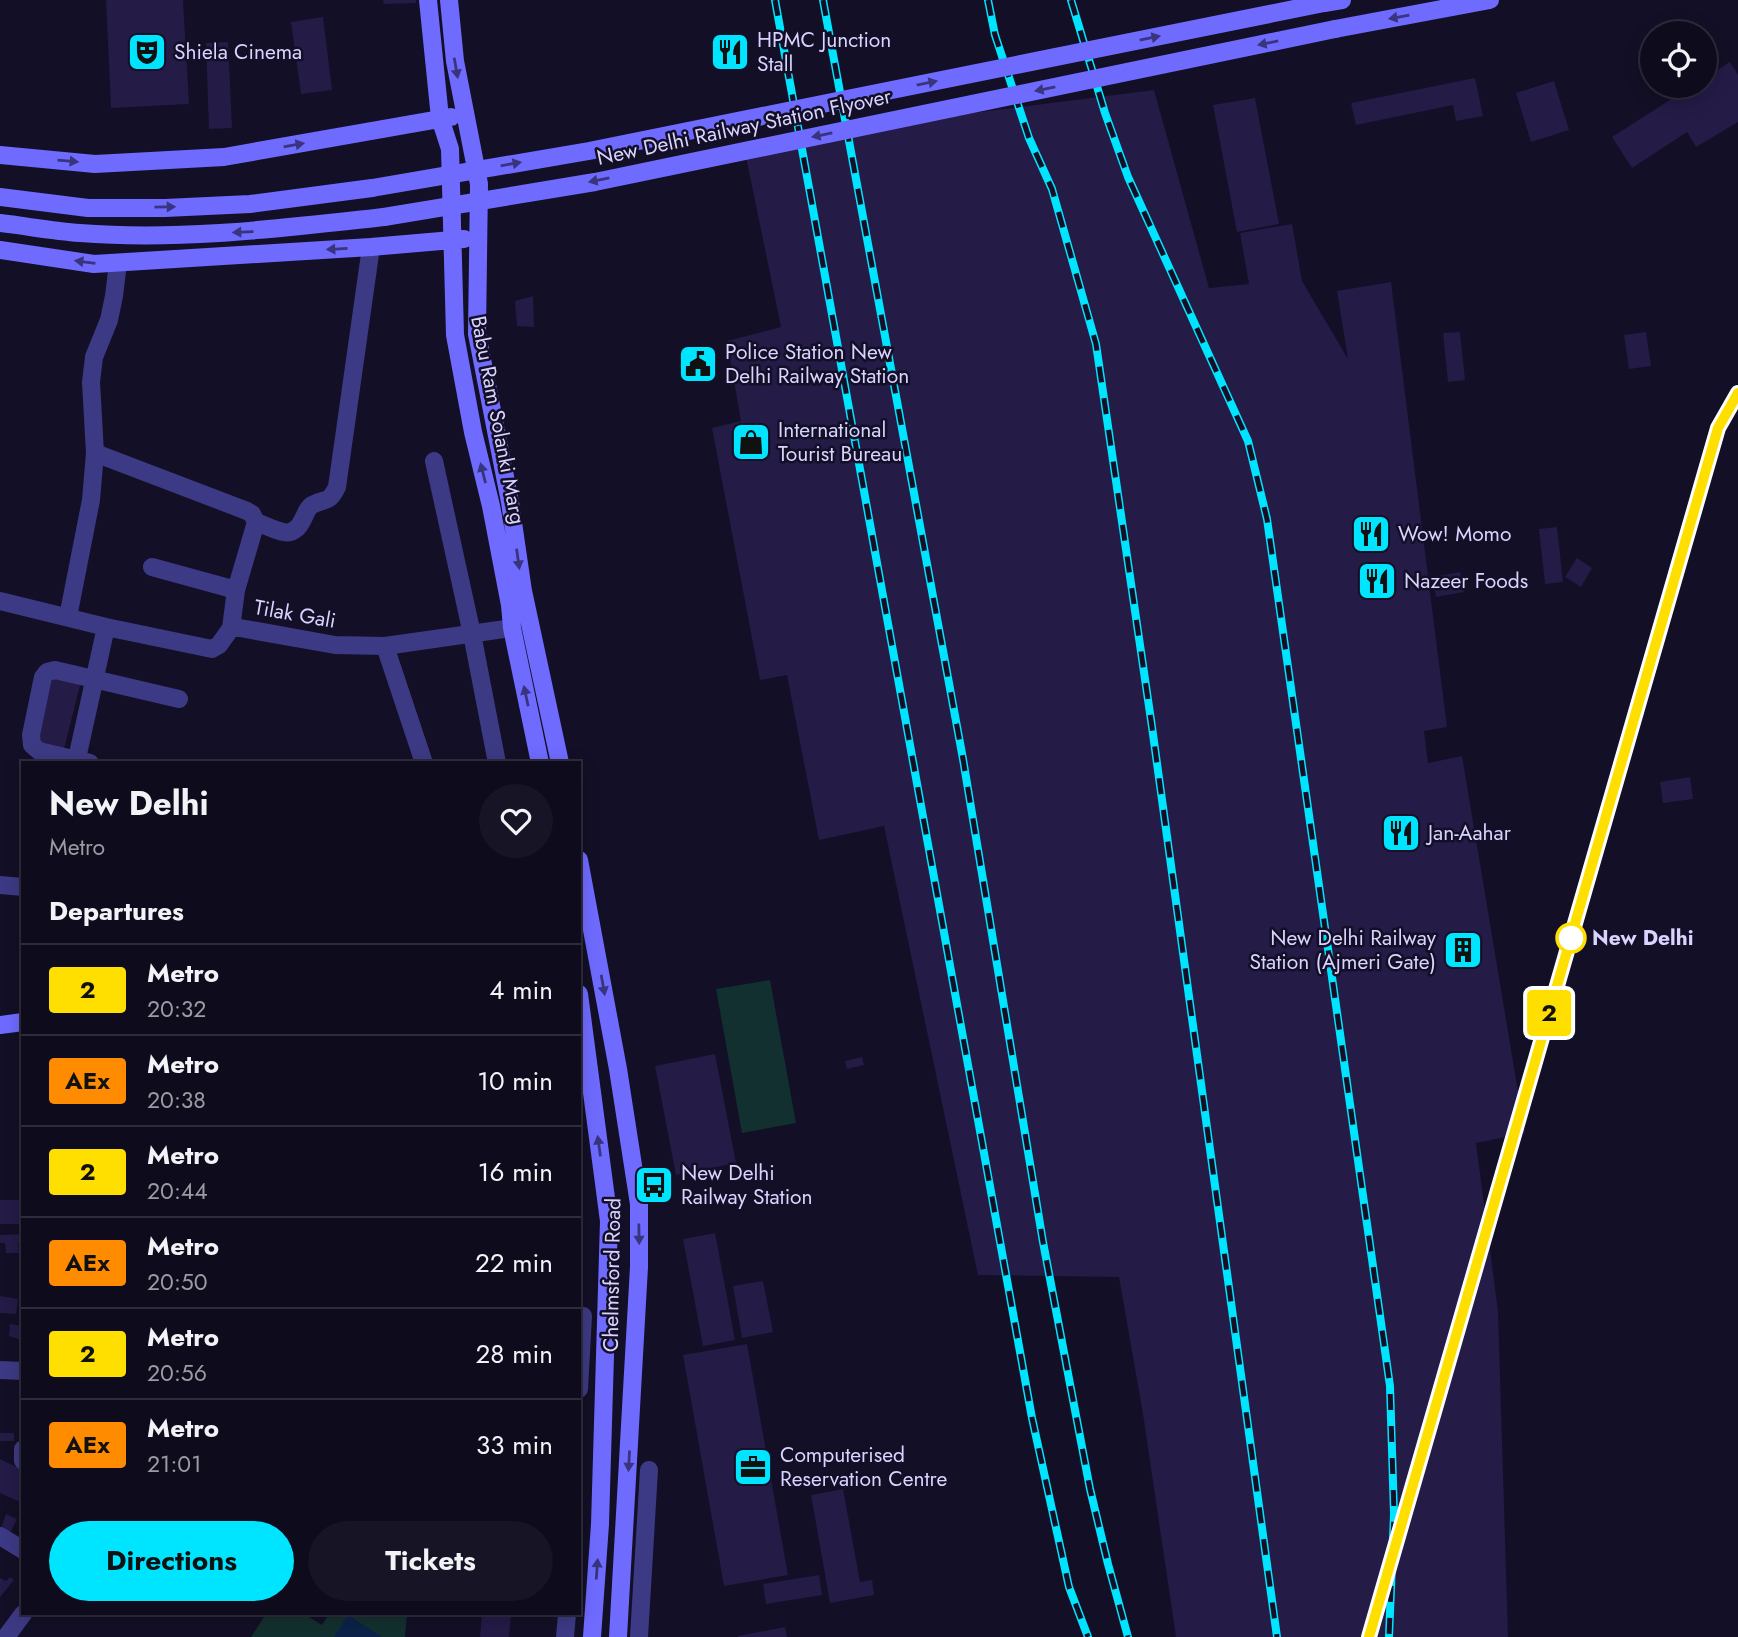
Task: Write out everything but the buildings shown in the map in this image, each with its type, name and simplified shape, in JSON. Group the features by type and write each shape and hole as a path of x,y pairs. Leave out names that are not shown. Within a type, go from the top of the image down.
{"main road":[{"name":"Babu Ram Solanki Marg","path":"428,0 440,118 450,149 455,335 540,761"},
{"name":"Babu Ram Solanki Marg","path":"449,0 455,61 478,184 477,334 510,502 523,591 560,761"},
{"name":"New Delhi Railway Station Flyover","path":"0,197 88,208 165,208 250,204 372,188 603,148 1342,0"},
{"name":"New Delhi Railway Station Flyover","path":"0,223 80,233 169,235 257,231 384,217 595,181 1335,29 1490,0"},
{"path":"0,155 95,164 224,157 466,115"},
{"path":"0,250 94,264 371,247 477,237"},
{"name":"Chelmsford Road","path":"581,870 618,1069 639,1204 639,1267 618,1637"},
{"name":"Chelmsford Road","path":"581,1009 609,1221 600,1524 592,1637"},
{"path":"0,1026 21,1022"}],"street":[{"path":"256,522 293,533 298,530 308,508 313,504 326,502 337,487 371,247"},
{"path":"68,617 91,499 95,453 91,382 94,357 108,320 118,262"},
{"path":"95,453 253,514 256,522 236,590 231,628"},
{"path":"434,461 497,761"},
{"path":"152,567 236,590"},
{"name":"Tilak Gali","path":"0,601 212,649 219,645 231,628 335,645 385,646 512,628"},
{"path":"81,761 106,627"},
{"path":"385,646 423,761"},
{"path":"77,761 39,751 32,745 31,735 43,677 47,672 55,670 179,699"},
{"path":"0,885 21,887"},
{"path":"581,1352 583,1316"},
{"path":"0,1370 21,1371"},
{"path":"639,1637 649,1470"},
{"path":"0,1536 21,1549"},
{"path":"6,1637 22,1615"},
{"path":"565,1637 567,1615"}],"green space":[{"path":"770,980 796,1123 742,1133 716,989"},
{"path":"265,1615 306,1615 322,1625 328,1615 407,1615 405,1637 251,1637"}],"water":[{"path":"348,1615 382,1637 334,1637"}],"railway":[{"path":"775,0 1032,1418 1069,1587 1088,1637"},
{"path":"823,0 963,759 1043,1242 1090,1489 1128,1637"},
{"path":"988,0 995,35 1029,138 1052,189 1096,344 1152,727 1277,1637"},
{"path":"1071,0 1105,113 1128,177 1248,441 1267,519 1390,1386 1394,1514 1389,1637"}],"metro line":[{"name":"2","path":"1369,1637 1718,428 1738,393"}],"place":[{"name":"Shiela Cinema","path":"147,52"},
{"name":"HPMC Junction Stall","path":"730,52"},
{"name":"Police Station New Delhi Railway Station","path":"698,364"},
{"name":"International Tourist Bureau","path":"751,442"},
{"name":"Wow! Momo","path":"1371,534"},
{"name":"Nazeer Foods","path":"1377,581"},
{"name":"Jan-Aahar","path":"1401,833"},
{"name":"New Delhi","path":"1571,938"},
{"name":"New Delhi Railway Station (Ajmeri Gate)","path":"1463,950"},
{"name":"New Delhi Railway Station","path":"654,1185"},
{"name":"Computerised Reservation Centre","path":"753,1467"}]}
